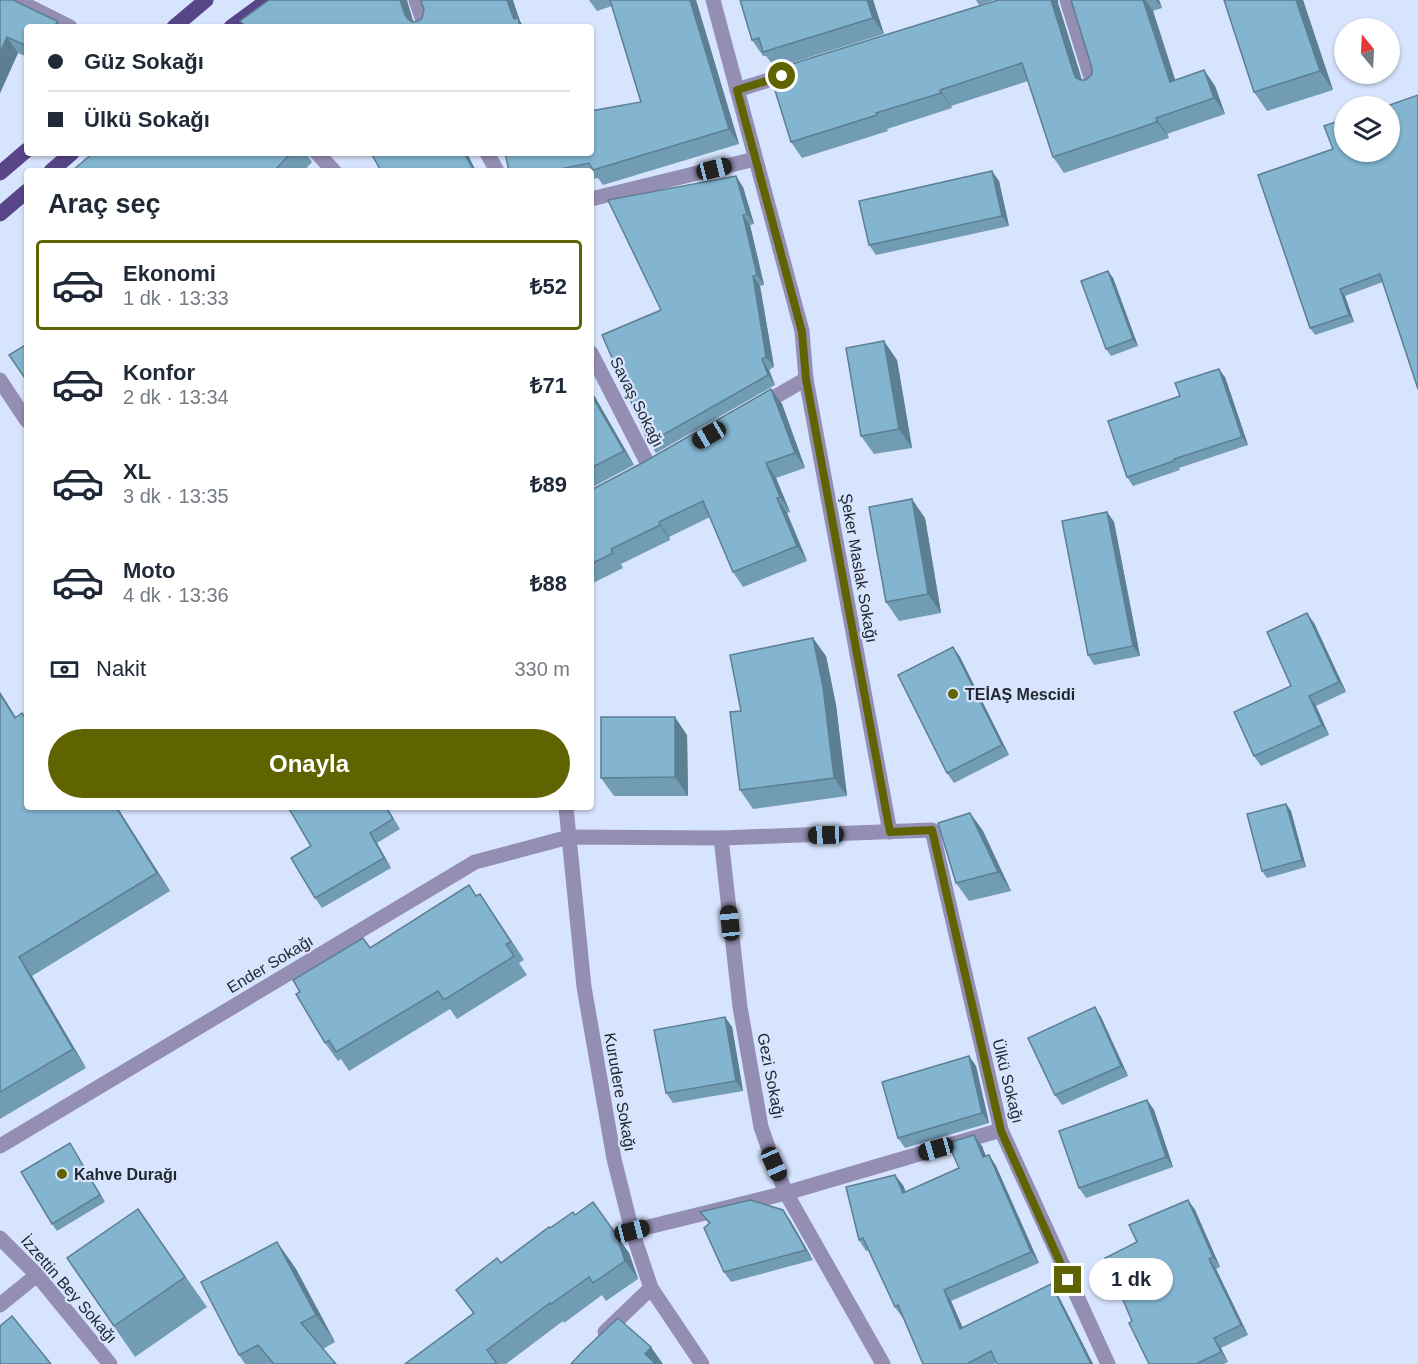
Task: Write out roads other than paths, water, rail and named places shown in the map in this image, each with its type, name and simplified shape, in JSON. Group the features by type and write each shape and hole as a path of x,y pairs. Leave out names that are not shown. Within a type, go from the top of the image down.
{"main road":[{"path":"182,24 206,0"},
{"path":"235,24 268,0"},
{"path":"0,173 24,153"},
{"path":"54,168 68,156"},
{"path":"0,214 24,194"}],"street":[{"path":"16,0 64,24"},
{"path":"416,0 423,24"},
{"name":"Şeker Maslak Sokağı","path":"713,0 802,332 806,379 890,832"},
{"path":"1067,0 1094,87"},
{"path":"737,90 804,69"},
{"path":"319,156 331,168"},
{"path":"594,198 755,159"},
{"name":"Savaş Sokağı","path":"594,359 651,468"},
{"path":"744,415 806,379"},
{"path":"0,380 24,416"},
{"name":"Kurudere Sokağı","path":"566,810 584,987 614,1159 632,1231 651,1288 702,1364"},
{"name":"Ülkü Sokağı","path":"890,832 932,830 1001,1131 1108,1364"},
{"path":"569,837 721,838 890,832"},
{"name":"Ender Sokağı","path":"0,1146 476,862 569,837"},
{"name":"Gezi Sokağı","path":"721,838 740,1007 761,1126 786,1193 882,1364"},
{"path":"632,1231 786,1193 1001,1131"},
{"name":"İzzettin Bey Sokağı","path":"0,1238 38,1275 110,1364"},
{"path":"0,1305 38,1275"},
{"path":"596,1341 651,1288"}],"place":[{"name":"TEİAŞ Mescidi","path":"953,694"},
{"name":"Kahve Durağı","path":"62,1174"}]}
